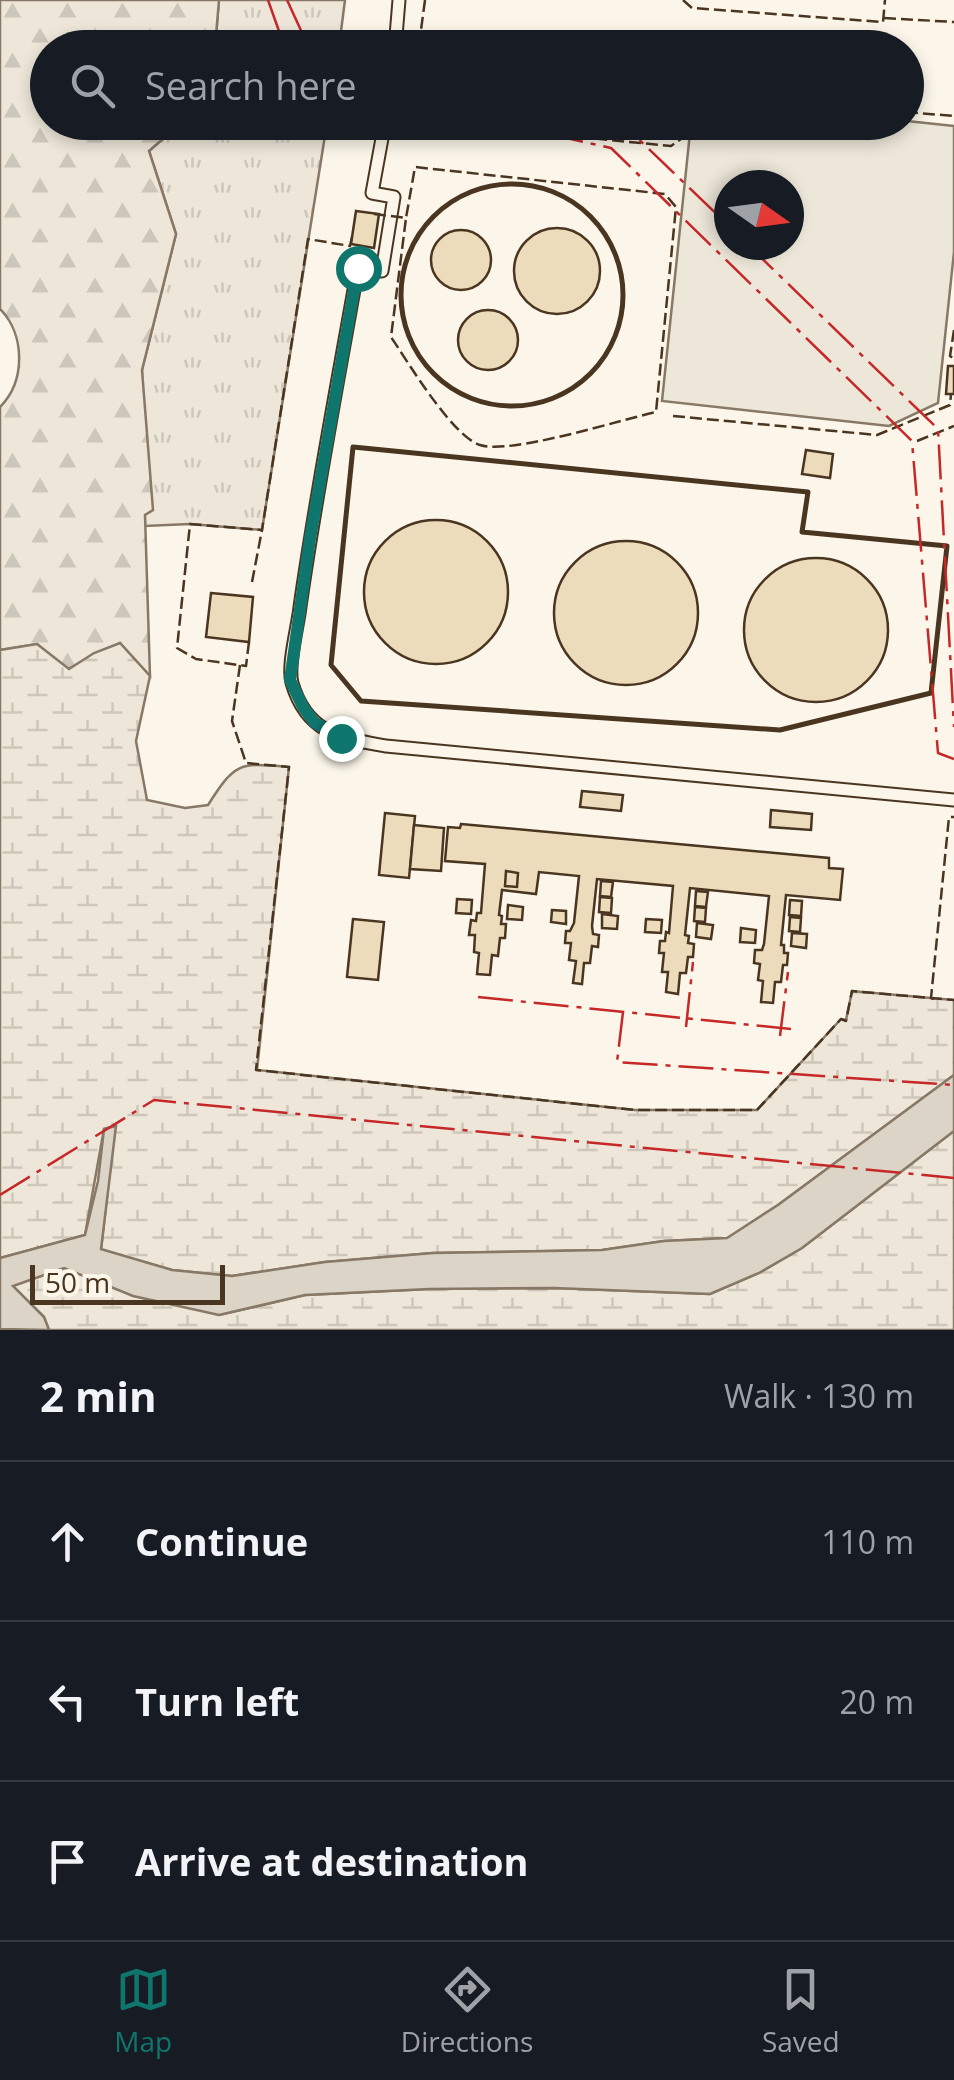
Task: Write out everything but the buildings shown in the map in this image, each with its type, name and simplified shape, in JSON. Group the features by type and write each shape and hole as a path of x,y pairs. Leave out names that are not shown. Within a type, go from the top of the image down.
{"lane":[{"path":"397,30 399,0"},
{"path":"382,140 372,194 394,197 382,270 358,268 310,539 290,680 314,722 341,738 386,746 954,800"}],"green space":[{"path":"0,0 219,0 216,30 30,30 30,140 162,140 149,151 176,234 142,370 153,510 145,515 150,676 120,643 68,669 37,644 0,650 0,407 14,384 19,358 14,331 0,309"},
{"path":"219,0 345,0 341,30 216,30"},
{"path":"162,140 324,140 262,530 190,524 145,526 142,370 176,234 149,151"},
{"path":"120,643 150,676 136,741 147,800 185,808 208,805 225,780 240,768 289,767 257,1070 635,1110 757,1110 841,1019 846,1020 852,991 954,1000 954,1075 728,1238 664,1241 602,1250 433,1253 325,1262 232,1276 172,1270 101,1250 115,1126 104,1129 85,1235 0,1258 0,650 37,644 69,669"},
{"path":"954,1131 954,1330 49,1330 44,1317 12,1286 64,1268 219,1315 305,1295 429,1289 554,1288 710,1294 759,1273 802,1248"}],"shaded area":[{"path":"924,123 954,126 954,252 938,403 889,426 662,401 689,140 924,140"},
{"path":"954,1075 954,1131 802,1248 759,1273 710,1294 554,1288 429,1289 305,1295 219,1315 133,1296 64,1268 13,1286 44,1317 49,1330 0,1329 0,1258 85,1235 98,1181 104,1129 116,1126 101,1249 172,1270 232,1276 325,1262 433,1253 602,1250 664,1241 727,1238"}],"fence":[{"path":"421,30 425,0"},
{"path":"683,0 692,8 883,22 885,0"},
{"path":"884,18 954,22"},
{"path":"924,114 954,116"},
{"path":"610,140 671,146 680,140"},
{"path":"374,214 406,218 415,167 665,194 676,207 656,412 515,445 495,447 469,439 431,397 391,337 406,218"},
{"path":"249,642 246,666 196,659 177,648 190,524 262,530 308,239 350,246 352,237"},
{"path":"954,330 950,356 954,359"},
{"path":"673,416 877,435 950,405 951,394"},
{"path":"917,441 954,426"},
{"path":"252,582 262,530"},
{"path":"240,665 232,721 246,763 289,767 256,1070 635,1110 757,1110 841,1019 846,1021 852,991 954,1000"},
{"path":"934,999 931,998 949,817 954,817"}],"wall":[{"path":"512,184 554,193 590,217 614,253 623,295 614,337 590,373 554,397 512,406 470,397 434,373 410,337 401,295 410,253 434,217 470,193 512,184"},
{"path":"353,447 808,492 802,532 947,546 931,693 780,730 361,701 331,665 353,447"}],"power":[{"path":"268,0 279,30"},
{"path":"287,0 301,30"},
{"path":"575,140 611,148 912,441 938,753 954,759"},
{"path":"639,140 714,212"},
{"path":"763,260 938,429 954,727"},
{"path":"686,1027 693,962"},
{"path":"780,1036 788,972"},
{"path":"478,997 791,1029"},
{"path":"623,1012 617,1062 954,1085"},
{"path":"0,1195 154,1100 954,1178"}],"route":[{"path":"341,738 314,722 290,680 310,539 358,268"}]}
